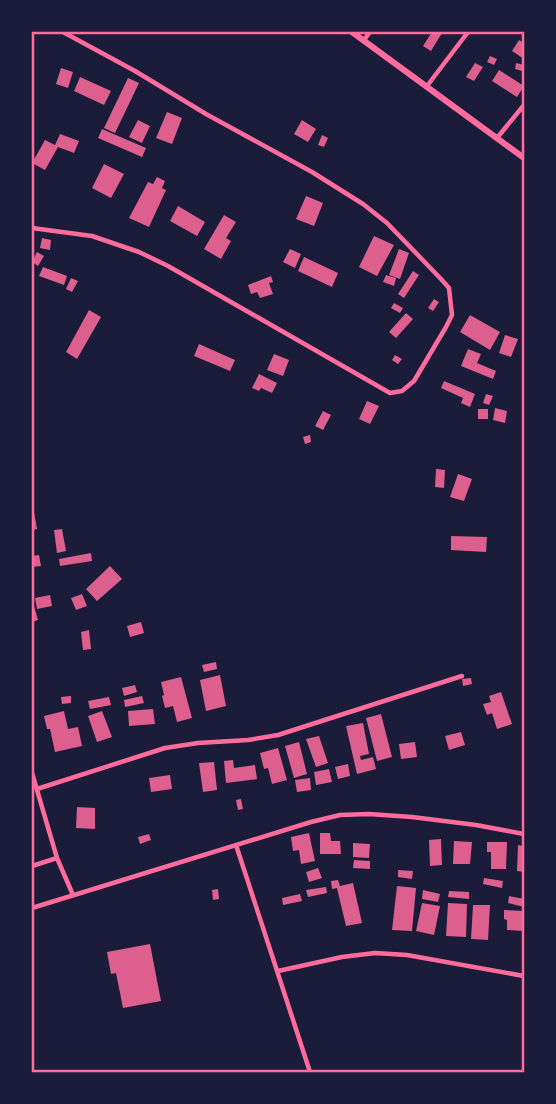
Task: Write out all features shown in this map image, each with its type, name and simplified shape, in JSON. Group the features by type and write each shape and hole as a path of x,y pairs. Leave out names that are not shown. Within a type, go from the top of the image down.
{"street":[{"path":"32,228 92,236 139,252 390,393 401,391 414,381 452,314 449,288 420,255 363,204 312,172 63,32"},
{"path":"352,32 524,158"},
{"path":"364,40 370,32"},
{"path":"427,86 468,32"},
{"path":"498,138 524,105"},
{"path":"37,789 165,748 278,735 461,676"},
{"path":"32,773 57,858 73,895"},
{"path":"32,908 340,815 412,817 524,834"},
{"path":"236,845 310,1073"},
{"path":"32,866 57,858"},
{"path":"278,971 375,953 407,955 524,976"}],"building":[{"path":"432,32 442,33 431,51 423,46"},
{"path":"519,40 524,43 524,59 512,51"},
{"path":"490,56 497,59 494,65 487,62"},
{"path":"475,63 483,67 474,81 466,77"},
{"path":"516,63 524,65 522,71 515,69"},
{"path":"61,68 73,72 68,88 56,84"},
{"path":"499,70 524,86 517,97 492,81"},
{"path":"80,77 111,91 104,105 74,91"},
{"path":"128,78 139,83 115,133 104,128"},
{"path":"167,112 182,118 172,144 156,138"},
{"path":"138,120 150,126 142,143 129,137"},
{"path":"302,120 316,129 308,142 294,134"},
{"path":"102,129 146,148 142,157 98,138"},
{"path":"60,134 79,141 74,153 58,147 45,170 32,163 45,140 55,145"},
{"path":"322,135 328,138 324,147 318,145"},
{"path":"104,164 124,174 111,198 92,188"},
{"path":"157,177 165,181 162,188 166,190 149,227 129,218 148,182 153,184"},
{"path":"306,196 323,203 314,226 296,219"},
{"path":"178,206 205,222 197,236 170,221"},
{"path":"224,215 236,222 226,238 231,241 221,259 204,249"},
{"path":"374,236 394,245 377,276 359,267"},
{"path":"42,238 51,240 50,250 40,248"},
{"path":"290,249 301,254 295,268 283,262"},
{"path":"399,249 409,253 400,279 389,275"},
{"path":"37,252 44,256 38,266 32,262"},
{"path":"304,257 338,273 332,287 298,271"},
{"path":"43,267 67,276 64,285 39,276"},
{"path":"413,271 419,275 404,298 398,294"},
{"path":"386,275 396,278 394,286 383,282"},
{"path":"271,276 273,282 269,283 273,294 260,298 257,292 251,294 248,285"},
{"path":"71,278 78,281 72,292 66,289"},
{"path":"434,299 439,302 433,311 428,308"},
{"path":"394,303 403,308 400,313 391,308"},
{"path":"89,310 101,317 77,359 66,352"},
{"path":"406,313 413,319 396,338 389,332"},
{"path":"470,315 500,332 490,350 460,332"},
{"path":"505,335 518,339 511,357 499,353"},
{"path":"199,344 235,360 230,371 194,356"},
{"path":"468,349 481,354 477,363 496,371 493,379 461,366"},
{"path":"274,354 289,360 283,376 267,370"},
{"path":"395,355 402,359 398,364 392,360"},
{"path":"259,374 277,383 272,393 261,388 259,391 252,388"},
{"path":"444,381 475,394 470,407 461,403 463,398 441,388"},
{"path":"486,394 493,396 489,405 483,403"},
{"path":"367,401 379,406 370,424 359,419"},
{"path":"495,408 507,411 505,423 493,420"},
{"path":"478,409 488,409 488,419 478,419"},
{"path":"323,411 331,415 323,430 315,426"},
{"path":"310,435 311,442 305,444 303,437"},
{"path":"436,469 445,470 444,488 435,487"},
{"path":"458,474 472,479 464,501 450,497"},
{"path":"34,512 37,529 32,530 32,513"},
{"path":"62,529 66,551 57,553 54,530"},
{"path":"451,536 487,537 486,552 451,550"},
{"path":"91,553 92,561 60,566 59,559"},
{"path":"39,555 41,566 32,567 32,556"},
{"path":"110,566 122,579 97,601 86,589"},
{"path":"82,594 87,606 76,610 71,598"},
{"path":"50,595 52,606 37,609 35,598"},
{"path":"32,599 38,620 32,622"},
{"path":"141,622 144,633 130,637 127,626"},
{"path":"89,630 91,649 83,650 81,632"},
{"path":"216,662 217,669 204,672 202,665"},
{"path":"220,675 226,706 206,711 200,680"},
{"path":"181,677 192,718 177,722 173,706 165,708 161,682"},
{"path":"471,678 472,684 463,686 462,679"},
{"path":"135,685 137,692 124,696 122,688"},
{"path":"501,692 512,724 497,729 492,713 487,715 483,704 491,702 489,696"},
{"path":"71,696 71,703 62,704 61,697"},
{"path":"142,696 144,703 125,707 124,700"},
{"path":"109,697 111,705 90,709 88,701"},
{"path":"153,709 155,724 129,726 128,711"},
{"path":"64,711 68,729 78,727 82,746 55,752 44,716"},
{"path":"102,711 112,737 97,742 88,716"},
{"path":"381,714 392,757 377,761 366,718"},
{"path":"363,723 369,754 360,756 361,760 373,757 376,769 357,774 346,726"},
{"path":"461,732 465,745 449,750 445,736"},
{"path":"319,736 328,763 316,767 306,739"},
{"path":"299,742 307,774 294,778 285,746"},
{"path":"415,742 417,757 401,759 399,744"},
{"path":"278,748 287,780 272,784 260,753"},
{"path":"233,760 234,768 255,765 257,779 226,783 224,761"},
{"path":"214,762 217,790 203,792 199,763"},
{"path":"348,764 350,776 338,779 335,767"},
{"path":"329,769 332,782 316,785 314,772"},
{"path":"170,775 172,789 151,792 149,778"},
{"path":"310,778 311,790 297,792 295,780"},
{"path":"241,799 243,809 238,810 236,800"},
{"path":"77,807 95,808 95,829 76,828"},
{"path":"309,833 315,861 301,864 299,850 293,851 291,837"},
{"path":"320,833 330,833 331,841 340,841 341,854 320,854"},
{"path":"149,834 151,840 140,844 138,837"},
{"path":"441,839 442,865 430,866 429,840"},
{"path":"454,841 472,842 470,864 453,864"},
{"path":"487,842 507,842 506,869 491,869 491,852 487,852"},
{"path":"353,843 370,844 369,858 353,857"},
{"path":"518,845 524,846 524,872 517,871"},
{"path":"354,860 370,861 370,869 353,868"},
{"path":"318,868 322,878 309,882 306,872"},
{"path":"398,870 413,871 412,879 398,877"},
{"path":"484,878 503,881 502,888 483,884"},
{"path":"338,880 340,886 353,883 362,923 346,926 337,888 332,889 331,881"},
{"path":"397,886 416,888 412,931 392,930"},
{"path":"326,887 327,893 308,897 306,890"},
{"path":"218,889 219,899 213,900 212,890"},
{"path":"423,890 440,894 438,902 422,899"},
{"path":"449,891 469,892 469,899 448,897"},
{"path":"300,894 302,901 283,905 282,898"},
{"path":"509,896 524,899 524,907 508,903"},
{"path":"422,903 440,906 434,935 416,931"},
{"path":"448,903 467,904 466,937 446,936"},
{"path":"473,905 490,905 488,940 471,939"},
{"path":"504,910 524,911 523,931 507,930"},
{"path":"150,944 161,1001 123,1008 116,973 111,974 107,952"}]}
